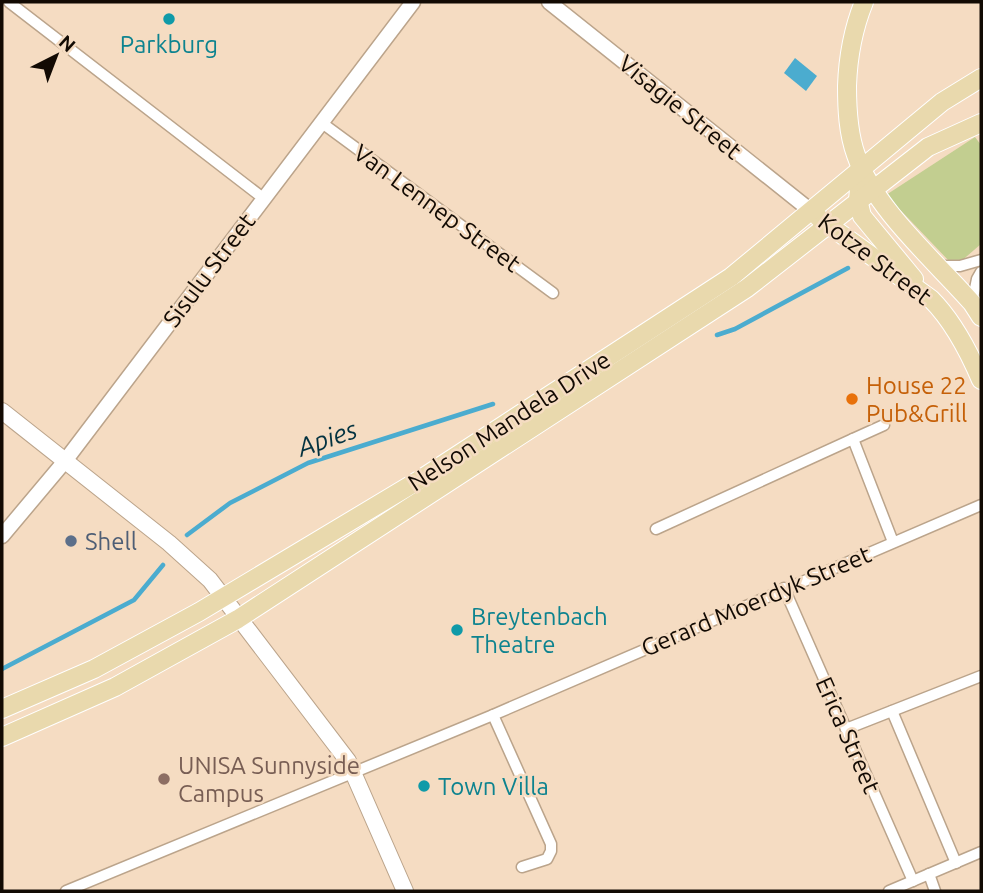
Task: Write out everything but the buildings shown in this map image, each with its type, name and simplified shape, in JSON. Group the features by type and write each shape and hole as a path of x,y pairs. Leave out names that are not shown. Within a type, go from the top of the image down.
{"main road":[{"name":"Kotze Street","path":"864,2 849,50 846,111 855,154 873,188 903,228 977,310"},
{"name":"Nelson Mandela Drive","path":"2,709 102,665 224,598 424,477 731,277 942,102 981,78"},
{"name":"Nelson Mandela Drive","path":"2,737 116,687 239,619 737,295 928,147 976,130"},
{"path":"862,169 859,210 865,221 931,299"},
{"name":"Kotze Street","path":"811,211 931,299 974,362 981,380"},
{"path":"2,411 180,552 210,580 354,771 405,891"}],"street":[{"path":"9,2 263,198"},
{"name":"Sisulu Street","path":"2,536 65,461 413,2"},
{"name":"Visagie Street","path":"548,2 811,211"},
{"name":"Van Lennep Street","path":"322,123 553,293"},
{"path":"939,266 960,266 981,260"},
{"path":"977,310 974,287 981,272"},
{"path":"656,529 884,425"},
{"path":"853,439 893,542"},
{"name":"Gerard Moerdyk Street","path":"66,891 494,715 981,505"},
{"name":"Erica Street","path":"784,588 913,881"},
{"path":"846,729 981,676"},
{"path":"892,711 956,863"},
{"path":"494,715 551,844 547,859 522,867"},
{"path":"888,891 981,852"},
{"path":"929,874 935,891"}],"green space":[{"path":"975,137 981,145 981,244 959,263 950,262 886,195"}],"water":[{"path":"795,58 817,76 806,91 784,73"}],"waterway":[{"name":"Apies","path":"717,335 735,329 848,268"},
{"name":"Apies","path":"187,535 230,503 308,463 493,404"},
{"name":"Apies","path":"2,669 134,600 163,565"}],"place":[{"name":"Parkburg","path":"169,19"},
{"name":"House 22 Pub&Grill","path":"852,399"},
{"name":"Shell","path":"71,541"},
{"name":"Breytenbach Theatre","path":"457,630"},
{"name":"UNISA Sunnyside Campus","path":"164,779"},
{"name":"Town Villa","path":"424,786"}]}
